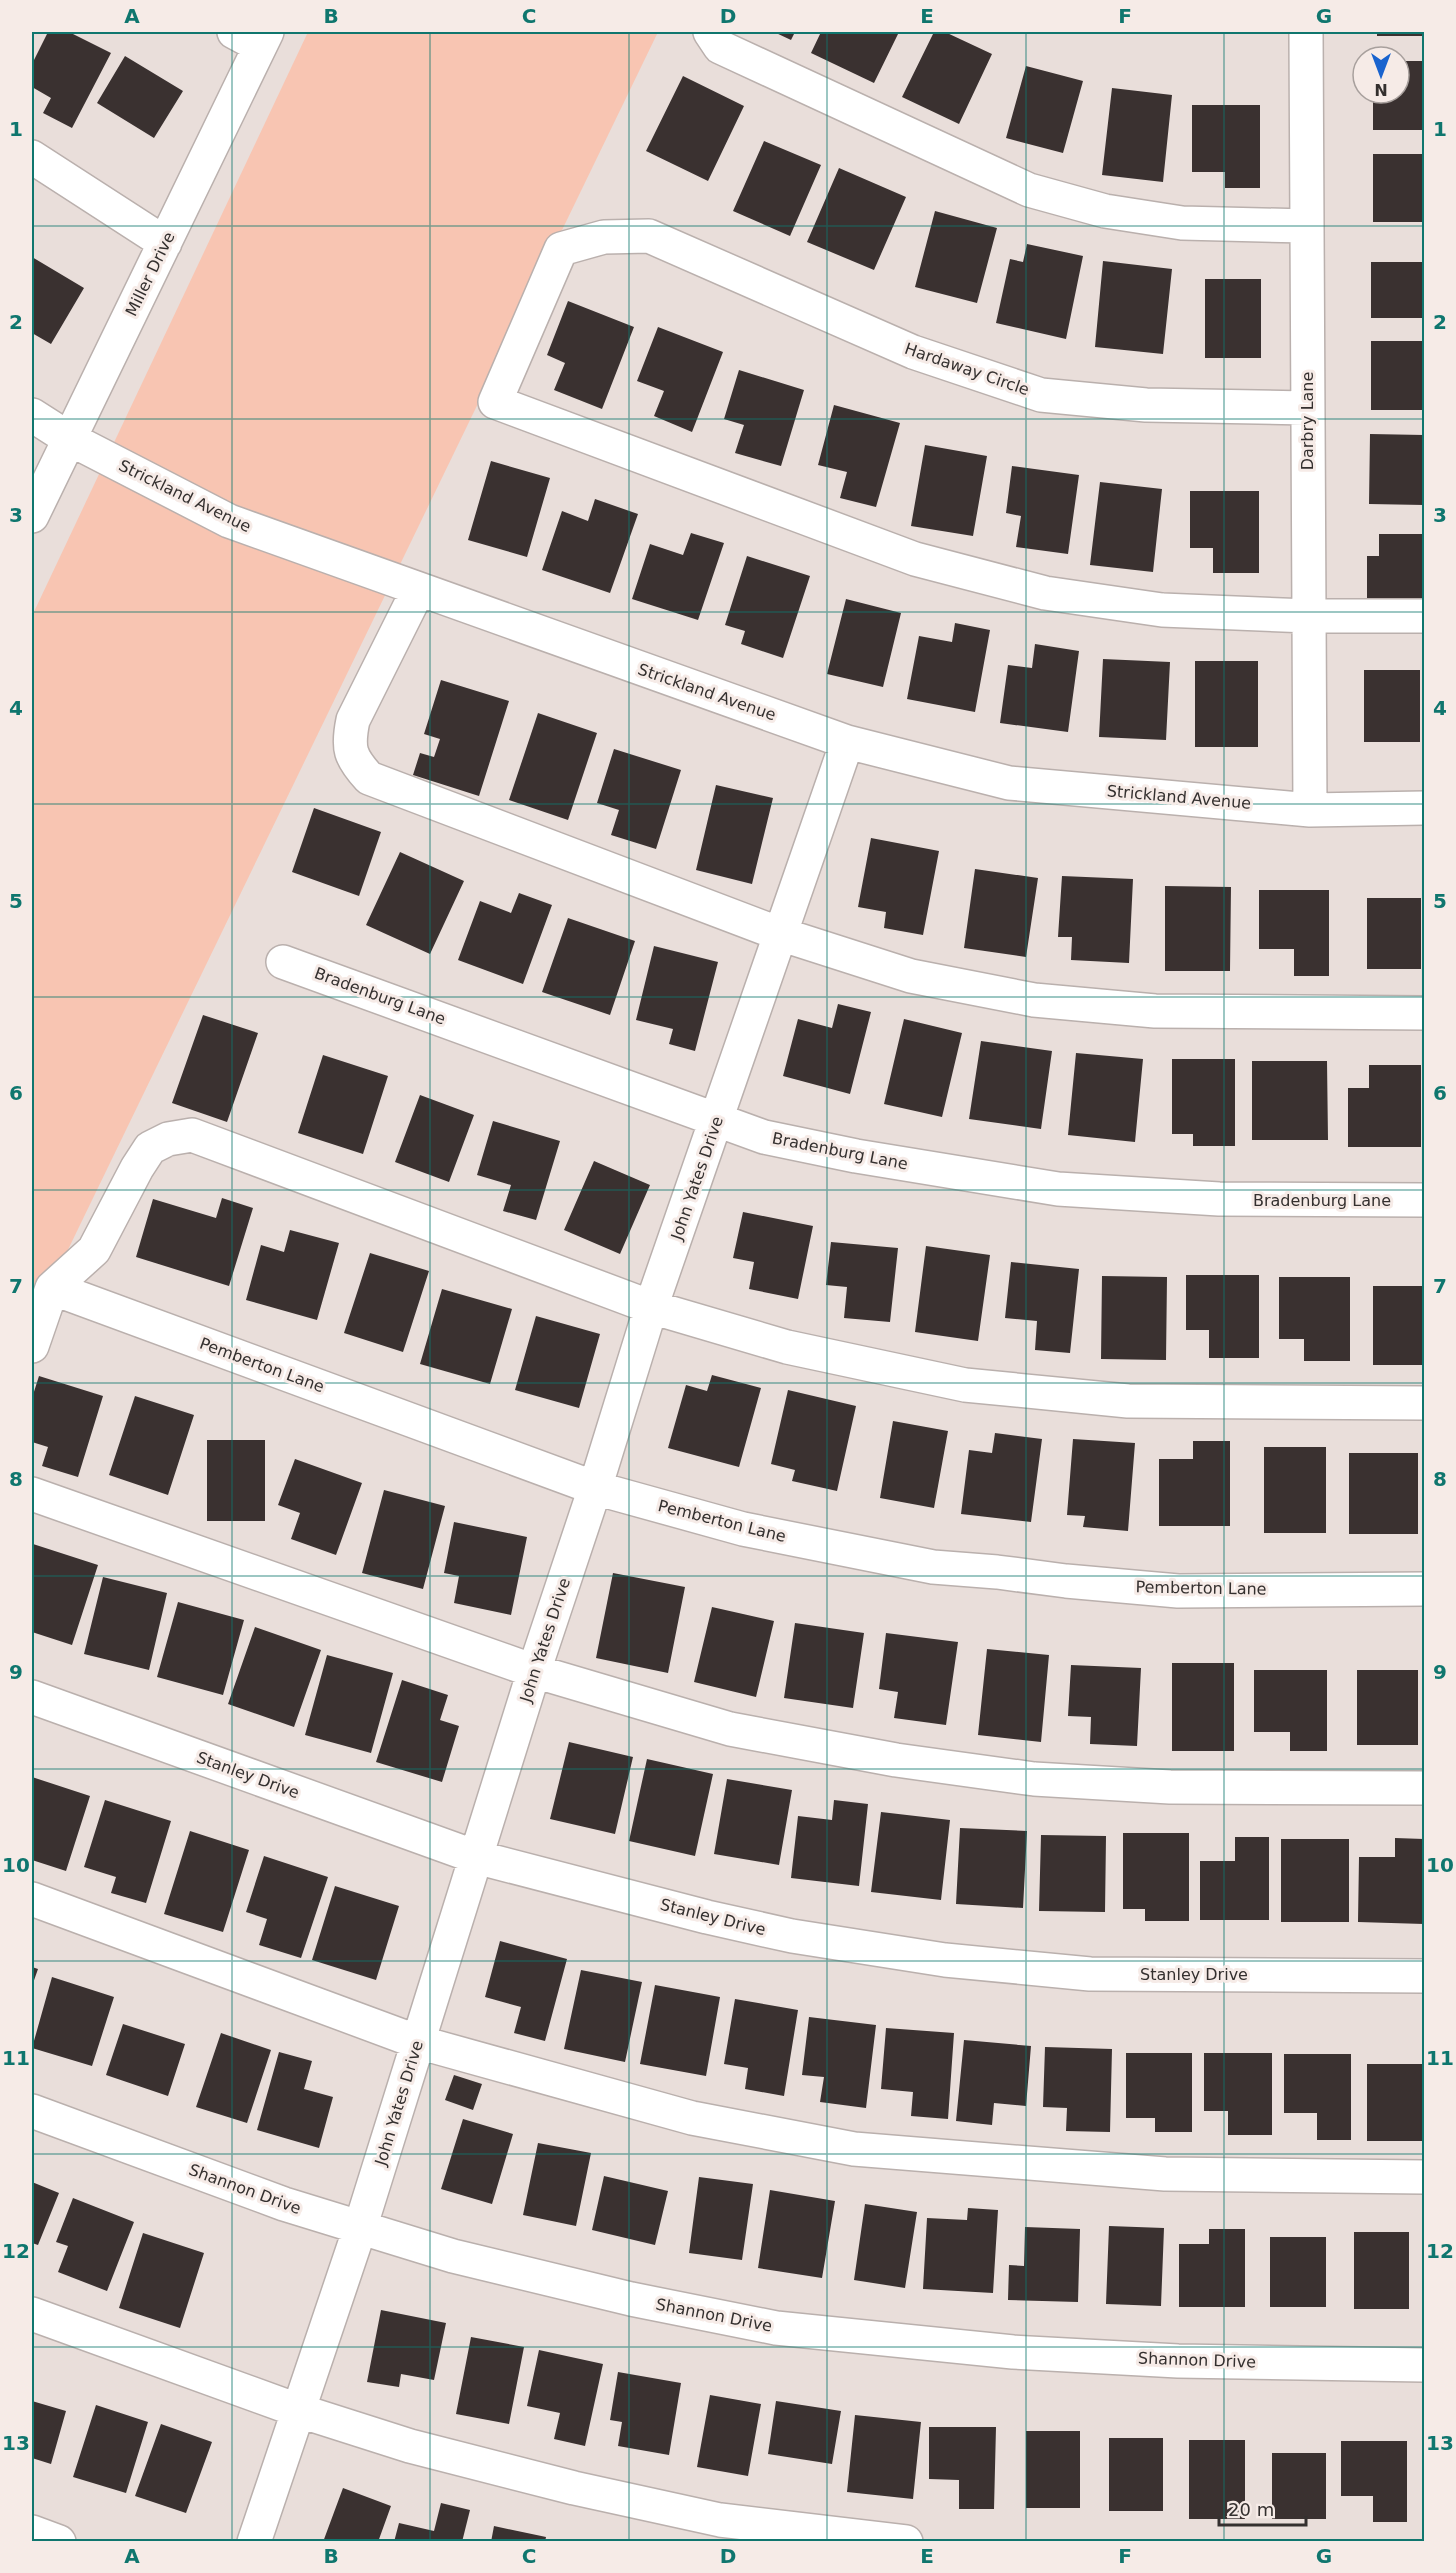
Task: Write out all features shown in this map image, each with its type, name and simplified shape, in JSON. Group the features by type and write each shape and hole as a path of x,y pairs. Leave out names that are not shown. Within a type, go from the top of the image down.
{"street":[{"path":"710,32 720,47 1029,190 1105,212 1182,223 1306,226"},
{"name":"Darbry Lane","path":"1306,32 1306,408 1310,810"},
{"name":"Miller Drive","path":"32,516 165,243 254,36"},
{"path":"32,157 165,243"},
{"name":"Hardaway Circle","path":"1306,408 1146,405 1041,395 913,352 649,236 604,237 561,249 495,402 915,559 1046,593 1162,610 1308,616"},
{"name":"Strickland Avenue","path":"32,415 68,438 229,521 846,742 1009,783 1310,810 1425,808"},
{"path":"418,590 353,720 348,742 355,762 369,778 780,934 911,976 1034,1000 1155,1011 1425,1013"},
{"path":"1308,616 1425,616"},
{"name":"John Yates Drive","path":"254,2541 360,2228 534,1671 595,1488 651,1307 718,1119 846,742"},
{"name":"Bradenburg Lane","path":"284,962 764,1137 856,1156 1058,1189 1219,1199 1425,1200"},
{"path":"32,1346 52,1288 94,1250 150,1148 168,1139 192,1135 651,1307 787,1347 965,1385 1128,1401 1425,1403"},
{"name":"Pemberton Lane","path":"52,1288 595,1488 743,1529 933,1567 1178,1591 1425,1589"},
{"path":"32,1494 534,1671 730,1729 896,1760 1034,1779 1170,1787 1425,1788"},
{"name":"Stanley Drive","path":"32,1697 476,1857 707,1917 792,1936 945,1960 1090,1974 1425,1976"},
{"path":"32,1899 418,2042 692,2118 854,2149 1165,2174 1425,2177"},
{"name":"Shannon Drive","path":"32,2111 284,2204 453,2256 631,2299 776,2328 1013,2352 1178,2361 1425,2365"},
{"path":"32,2314 297,2410 410,2446 574,2488 720,2520 906,2541"},
{"path":"32,2532 59,2541"}],"shaded area":[{"path":"308,32 658,32 32,1324 32,616"}],"building":[{"path":"48,32 69,32 111,53 72,128 43,113 51,98 32,87 32,64"},
{"path":"774,32 795,32 791,40"},
{"path":"821,32 899,32 874,83 811,53"},
{"path":"934,32 945,32 992,54 959,124 902,97"},
{"path":"1377,32 1424,32 1424,36 1377,36"},
{"path":"125,56 183,91 154,138 97,103"},
{"path":"1411,61 1424,61 1424,130 1373,130 1373,105 1411,105"},
{"path":"1026,66 1083,81 1063,153 1006,138"},
{"path":"683,76 744,106 708,181 646,151"},
{"path":"1112,88 1172,95 1163,182 1102,175"},
{"path":"1192,105 1260,105 1260,188 1225,188 1225,172 1192,172"},
{"path":"764,141 821,165 790,236 733,211"},
{"path":"1373,154 1424,154 1424,222 1373,222"},
{"path":"839,168 906,197 874,270 807,242"},
{"path":"935,211 997,228 977,303 915,287"},
{"path":"1027,244 1083,256 1066,339 996,323 1010,259 1023,262"},
{"path":"32,257 84,288 51,344 32,333"},
{"path":"1103,261 1172,269 1163,354 1095,347"},
{"path":"1371,262 1424,262 1424,318 1371,318"},
{"path":"1205,279 1261,279 1261,358 1205,358"},
{"path":"568,301 634,327 602,409 554,390 565,363 547,355"},
{"path":"658,327 723,352 692,432 654,416 664,391 637,381"},
{"path":"1371,341 1424,341 1424,410 1371,410"},
{"path":"739,370 804,390 781,466 735,453 744,425 724,419"},
{"path":"834,405 900,423 876,507 840,498 847,472 818,465"},
{"path":"1370,434 1424,435 1424,505 1369,504"},
{"path":"925,445 987,456 973,536 911,526"},
{"path":"491,461 550,478 527,557 468,540"},
{"path":"1012,466 1079,475 1068,554 1016,547 1021,516 1006,513"},
{"path":"1100,482 1162,489 1153,572 1090,565"},
{"path":"1190,491 1259,491 1259,573 1213,573 1213,548 1190,548"},
{"path":"595,499 638,514 610,593 542,570 562,511 588,521"},
{"path":"691,533 724,543 698,620 632,599 650,544 683,555"},
{"path":"1379,534 1424,534 1424,598 1367,598 1367,556 1379,556"},
{"path":"747,556 810,576 783,658 741,644 745,631 725,625"},
{"path":"846,599 901,613 883,687 827,674"},
{"path":"955,623 990,630 975,712 907,699 919,636 952,642"},
{"path":"1035,644 1079,651 1068,732 1000,723 1008,665 1032,668"},
{"path":"1103,659 1170,662 1166,740 1099,737"},
{"path":"1195,661 1258,661 1258,747 1195,747"},
{"path":"1364,670 1420,670 1420,742 1364,742"},
{"path":"441,680 509,701 479,796 413,775 420,753 434,757 440,739 424,734"},
{"path":"538,713 597,733 568,820 509,800"},
{"path":"614,749 681,770 656,849 611,835 619,810 597,803"},
{"path":"716,785 773,798 752,884 696,870"},
{"path":"314,808 381,832 359,896 292,872"},
{"path":"871,838 939,851 923,935 884,928 886,912 858,907"},
{"path":"400,852 464,881 430,954 366,925"},
{"path":"975,869 1038,878 1026,957 964,948"},
{"path":"1062,876 1133,879 1129,963 1071,960 1072,937 1058,937"},
{"path":"1165,886 1231,887 1230,971 1165,971"},
{"path":"1259,890 1329,890 1329,976 1294,976 1294,949 1259,949"},
{"path":"519,893 552,905 523,984 458,960 480,901 511,913"},
{"path":"1367,898 1421,898 1421,969 1367,969"},
{"path":"568,918 635,941 610,1015 542,992"},
{"path":"654,946 718,962 695,1051 669,1044 673,1029 636,1020"},
{"path":"838,1004 871,1012 850,1094 783,1076 798,1019 832,1028"},
{"path":"203,1015 258,1033 227,1122 172,1103"},
{"path":"904,1019 962,1033 942,1117 884,1104"},
{"path":"981,1041 1052,1051 1041,1129 969,1119"},
{"path":"1076,1053 1143,1059 1135,1142 1068,1135"},
{"path":"323,1055 388,1076 363,1154 298,1133"},
{"path":"1172,1059 1235,1059 1235,1146 1193,1146 1193,1134 1172,1134"},
{"path":"1252,1061 1327,1061 1328,1140 1252,1140"},
{"path":"1369,1065 1421,1065 1421,1147 1348,1147 1348,1088 1369,1088"},
{"path":"420,1095 474,1115 449,1182 395,1162"},
{"path":"493,1121 560,1141 536,1220 503,1211 511,1185 477,1175"},
{"path":"594,1161 650,1185 620,1254 564,1230"},
{"path":"222,1198 253,1208 229,1286 136,1257 153,1199 216,1218"},
{"path":"743,1212 813,1226 798,1299 749,1289 754,1262 733,1258"},
{"path":"290,1230 339,1243 317,1320 246,1300 261,1245 284,1252"},
{"path":"831,1242 898,1248 890,1322 844,1318 847,1287 826,1285"},
{"path":"926,1246 990,1255 978,1341 915,1332"},
{"path":"370,1253 429,1271 403,1352 344,1333"},
{"path":"1011,1262 1079,1269 1070,1353 1035,1350 1037,1321 1005,1318"},
{"path":"1186,1275 1259,1275 1259,1358 1209,1358 1209,1330 1186,1330"},
{"path":"1102,1276 1167,1277 1166,1360 1101,1359"},
{"path":"1279,1277 1350,1277 1350,1361 1304,1361 1304,1339 1279,1339"},
{"path":"1373,1286 1424,1286 1424,1365 1373,1365"},
{"path":"442,1289 512,1309 490,1384 420,1364"},
{"path":"536,1316 600,1334 579,1408 515,1390"},
{"path":"712,1375 761,1388 739,1467 668,1448 686,1385 707,1391"},
{"path":"39,1376 103,1396 78,1477 42,1466 48,1447 32,1442 32,1398"},
{"path":"788,1390 856,1406 837,1491 792,1481 795,1470 771,1464"},
{"path":"135,1396 194,1415 168,1495 109,1475"},
{"path":"893,1421 948,1431 934,1508 880,1498"},
{"path":"995,1433 1042,1439 1031,1522 961,1514 969,1450 992,1453"},
{"path":"1073,1439 1135,1443 1128,1531 1083,1527 1085,1516 1067,1515"},
{"path":"207,1440 265,1440 265,1521 207,1521"},
{"path":"1193,1441 1230,1441 1230,1526 1159,1526 1159,1459 1193,1459"},
{"path":"1264,1447 1326,1447 1326,1533 1264,1533"},
{"path":"1349,1453 1418,1453 1418,1534 1349,1534"},
{"path":"295,1459 362,1483 336,1555 291,1539 300,1513 278,1505"},
{"path":"384,1490 445,1506 423,1589 362,1573"},
{"path":"454,1522 527,1537 511,1615 454,1603 459,1576 444,1573"},
{"path":"33,1544 98,1565 72,1645 32,1632"},
{"path":"613,1573 685,1587 668,1673 596,1658"},
{"path":"103,1577 167,1593 149,1670 84,1654"},
{"path":"178,1602 244,1620 223,1695 157,1677"},
{"path":"712,1607 774,1621 756,1697 694,1682"},
{"path":"795,1623 864,1633 853,1708 784,1698"},
{"path":"255,1627 321,1650 294,1727 228,1704"},
{"path":"886,1633 958,1642 946,1725 894,1718 898,1692 879,1689"},
{"path":"987,1649 1049,1655 1041,1742 978,1735"},
{"path":"327,1655 393,1673 371,1753 305,1735"},
{"path":"1172,1663 1234,1663 1234,1751 1172,1751"},
{"path":"1071,1665 1141,1668 1137,1746 1090,1744 1091,1717 1068,1716"},
{"path":"1254,1670 1327,1670 1327,1751 1290,1751 1290,1732 1254,1732"},
{"path":"1357,1670 1418,1670 1418,1745 1357,1745"},
{"path":"402,1680 448,1695 440,1720 459,1726 442,1782 376,1762"},
{"path":"569,1742 633,1757 615,1834 550,1819"},
{"path":"647,1759 713,1774 695,1856 629,1841"},
{"path":"32,1777 90,1796 66,1871 32,1860"},
{"path":"727,1779 792,1790 779,1865 714,1854"},
{"path":"105,1800 171,1821 146,1903 111,1893 116,1877 84,1867"},
{"path":"834,1800 868,1804 859,1886 791,1878 798,1816 832,1820"},
{"path":"881,1812 950,1820 941,1900 871,1892"},
{"path":"960,1828 1027,1831 1023,1908 956,1904"},
{"path":"190,1831 249,1850 223,1932 164,1914"},
{"path":"1123,1833 1189,1833 1189,1921 1145,1921 1145,1909 1123,1909"},
{"path":"1041,1835 1106,1836 1105,1912 1039,1911"},
{"path":"1235,1837 1269,1837 1269,1920 1200,1920 1200,1861 1235,1861"},
{"path":"1395,1838 1424,1839 1424,1924 1358,1922 1359,1857 1395,1857"},
{"path":"1281,1839 1349,1839 1349,1922 1281,1922"},
{"path":"264,1856 328,1877 301,1958 259,1945 267,1919 246,1912"},
{"path":"335,1886 399,1906 376,1980 312,1960"},
{"path":"500,1941 567,1959 545,2041 514,2033 521,2007 485,1997"},
{"path":"32,1967 38,1969 32,1986"},
{"path":"581,1970 642,1982 625,2062 564,2049"},
{"path":"52,1977 114,1997 92,2066 32,2048"},
{"path":"655,1985 720,1997 706,2076 640,2064"},
{"path":"735,1999 798,2010 784,2096 745,2089 748,2068 724,2064"},
{"path":"809,2017 876,2025 866,2108 820,2102 824,2077 802,2075"},
{"path":"123,2024 185,2044 168,2096 106,2075"},
{"path":"886,2028 954,2033 948,2119 911,2116 913,2092 881,2089"},
{"path":"221,2033 271,2050 247,2123 196,2107"},
{"path":"964,2040 1031,2046 1026,2106 994,2103 992,2125 956,2121"},
{"path":"1045,2047 1112,2049 1110,2132 1066,2131 1067,2108 1043,2107"},
{"path":"279,2052 312,2061 304,2089 333,2097 319,2148 257,2130"},
{"path":"1126,2053 1192,2053 1192,2132 1155,2132 1155,2118 1126,2118"},
{"path":"1204,2053 1272,2053 1272,2135 1228,2135 1228,2111 1204,2111"},
{"path":"1284,2054 1351,2054 1351,2140 1317,2140 1317,2113 1284,2113"},
{"path":"1367,2064 1424,2064 1424,2141 1367,2141"},
{"path":"454,2075 482,2084 473,2110 445,2100"},
{"path":"463,2119 513,2134 492,2204 441,2189"},
{"path":"538,2143 591,2153 576,2226 523,2215"},
{"path":"604,2176 668,2191 655,2245 592,2230"},
{"path":"699,2177 753,2184 742,2260 689,2253"},
{"path":"32,2182 59,2193 38,2245 32,2243"},
{"path":"770,2190 835,2201 822,2278 758,2268"},
{"path":"73,2198 134,2222 107,2291 58,2272 68,2246 56,2242"},
{"path":"865,2204 917,2212 905,2288 854,2280"},
{"path":"968,2208 998,2210 993,2293 923,2289 927,2218 967,2220"},
{"path":"1109,2226 1164,2228 1161,2306 1106,2304"},
{"path":"1025,2227 1080,2229 1078,2302 1008,2300 1009,2265 1024,2266"},
{"path":"1209,2229 1245,2229 1245,2307 1179,2307 1179,2244 1209,2244"},
{"path":"1354,2232 1409,2232 1409,2309 1354,2309"},
{"path":"143,2233 204,2253 180,2328 119,2308"},
{"path":"1270,2237 1326,2237 1326,2307 1270,2307"},
{"path":"1422,2257 1424,2257 1424,2311 1422,2311"},
{"path":"381,2310 446,2323 434,2380 401,2374 399,2387 367,2382"},
{"path":"471,2337 524,2347 509,2424 456,2414"},
{"path":"539,2350 603,2364 585,2446 554,2439 560,2413 527,2406"},
{"path":"618,2372 681,2383 669,2455 618,2446 622,2422 610,2420"},
{"path":"710,2395 761,2404 748,2476 697,2467"},
{"path":"32,2401 66,2411 51,2464 32,2458"},
{"path":"776,2401 841,2411 832,2464 768,2454"},
{"path":"96,2405 148,2422 126,2493 73,2477"},
{"path":"855,2415 921,2422 913,2499 847,2492"},
{"path":"161,2424 212,2442 186,2513 135,2496"},
{"path":"929,2427 996,2427 994,2509 959,2509 959,2480 929,2479"},
{"path":"1026,2431 1080,2431 1080,2508 1026,2508"},
{"path":"1109,2438 1163,2438 1163,2511 1109,2511"},
{"path":"1189,2440 1245,2440 1245,2519 1189,2519"},
{"path":"1341,2441 1407,2441 1407,2522 1373,2522 1373,2496 1341,2496"},
{"path":"1272,2453 1326,2453 1326,2519 1272,2519"},
{"path":"343,2488 391,2506 378,2542 323,2542"},
{"path":"441,2503 470,2510 462,2542 394,2542 399,2523 434,2531"},
{"path":"494,2526 546,2537 545,2542 491,2542"}]}
